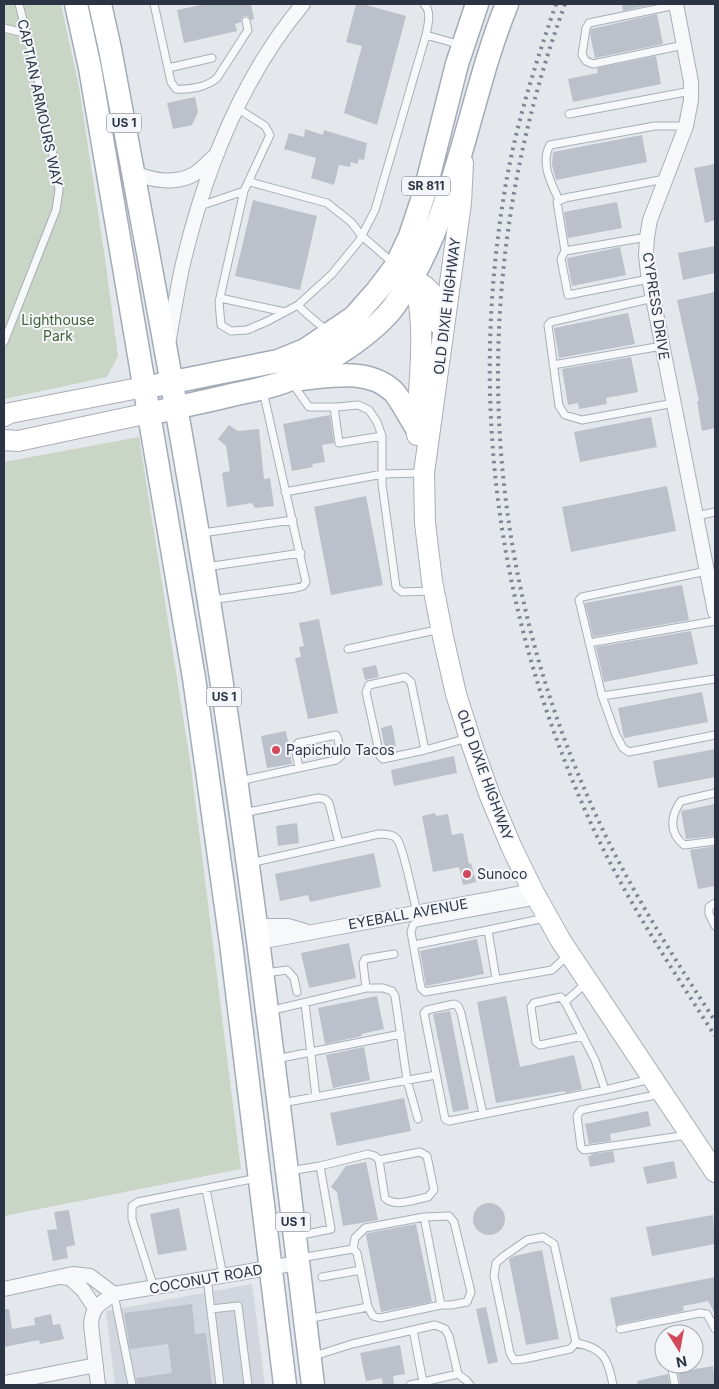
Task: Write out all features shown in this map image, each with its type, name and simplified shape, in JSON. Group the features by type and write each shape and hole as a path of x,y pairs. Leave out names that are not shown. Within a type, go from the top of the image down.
{"main road":[{"name":"US 1","path":"76,4 90,68 194,678 231,943 286,1385"},
{"name":"US 1","path":"100,4 167,350 209,601 258,934 313,1385"},
{"name":"OLD DIXIE HIGHWAY","path":"150,414 290,380 329,360 374,326 394,306 410,236 425,191 457,64 477,4"},
{"name":"OLD DIXIE HIGHWAY","path":"144,387 278,362 305,350 354,317 378,291 403,272 428,248 445,201 482,78 507,4"},
{"path":"290,380 354,375 373,379 395,392 416,427"},
{"path":"225,899 240,926 258,934"},
{"path":"231,943 241,950 263,981"}],"street":[{"path":"167,350 182,269 217,154 249,82 272,46 303,4"},
{"name":"CYPRESS DRIVE","path":"676,4 691,91 686,126 650,220 646,255 649,279 715,612"},
{"name":"OLD DIXIE HIGHWAY","path":"424,473 460,203 464,139"},
{"path":"133,172 150,179 171,180 185,178 196,173 217,154"},
{"path":"403,272 425,284 437,303 435,398"},
{"name":"OLD DIXIE HIGHWAY","path":"403,272 418,298 420,317 420,373 416,427 424,473 425,523 434,591 456,694 469,738 511,846 540,903 569,953 715,1172"},
{"path":"4,416 10,413 144,387"},
{"path":"4,440 18,441 150,414"},
{"name":"EYEBALL AVENUE","path":"258,934 311,932 506,896 540,903"},
{"name":"COCONUT ROAD","path":"114,1294 271,1268 296,1253"},
{"path":"4,1289 73,1274 90,1276 114,1294 94,1308 91,1316 98,1385"},
{"path":"60,1277 70,1278 83,1290 94,1308"},
{"path":"4,1383 96,1365"}],"lane":[{"name":"CAPTIAN ARMOURS WAY","path":"4,342 56,210 59,190 38,79 19,4"},
{"path":"154,4 171,82 176,89 183,90 211,83 217,78 248,30 246,21"},
{"path":"236,108 266,126 270,134 250,182 244,191 220,298 219,318 221,325 231,331 247,330 298,305 332,274 362,236 375,210 426,35 429,13 424,4"},
{"path":"676,4 589,23 586,28 582,55 593,64 684,45"},
{"path":"4,28 27,34"},
{"path":"426,35 463,46"},
{"path":"168,68 212,58"},
{"path":"569,114 691,91"},
{"path":"560,200 547,172 546,157 550,145 655,126 686,126"},
{"path":"649,279 568,295 561,259 565,251 557,202 666,179"},
{"path":"250,182 327,203 351,222 362,236 403,272"},
{"path":"200,206 244,191"},
{"path":"565,251 647,237"},
{"path":"220,298 285,312"},
{"path":"653,298 551,322 548,326 560,406 565,415 573,419 582,420 674,403"},
{"path":"298,305 330,334"},
{"path":"554,365 662,346"},
{"path":"290,380 309,407 358,405 369,410 377,422 382,436 382,484 396,587 402,592 434,591"},
{"path":"209,601 303,586 306,582 301,553 285,492 262,388"},
{"path":"334,407 339,443 382,436"},
{"path":"285,492 383,474 424,473"},
{"path":"696,516 715,512"},
{"path":"198,533 293,520"},
{"path":"203,567 301,553"},
{"path":"707,564 582,597 579,600 602,696 616,735 623,748 629,752 715,735"},
{"path":"589,643 715,621"},
{"path":"348,649 441,629"},
{"path":"425,750 411,682 405,677 369,685 366,692 380,756 383,759 425,750 469,738"},
{"path":"602,696 715,679"},
{"path":"236,782 300,768 336,760 341,756 336,735 298,743 295,746 300,768"},
{"path":"715,793 681,801 676,807 672,824 677,839 684,845 715,841"},
{"path":"240,814 318,798 325,799 329,803 339,843"},
{"path":"247,864 379,834 389,834 397,838 402,849 417,912"},
{"path":"414,945 488,930 540,903"},
{"path":"540,903 413,925 412,932 421,988 425,992 552,970 569,953"},
{"path":"715,903 709,907 708,914 715,926"},
{"path":"488,930 496,979"},
{"path":"366,988 363,963 365,959 394,954"},
{"path":"263,981 287,970 294,978 297,992"},
{"path":"565,1002 588,981"},
{"path":"267,1012 366,988 383,988 392,991 395,996 407,1080 418,1119"},
{"path":"583,1036 540,1045 536,1042 531,1007 534,1003 560,997 565,1002 583,1036 595,1060 605,1090"},
{"path":"305,1003 316,1097"},
{"path":"483,1114 458,1006 454,1004 427,1010 424,1013 436,1075 445,1119 449,1121 605,1090 658,1086"},
{"path":"273,1060 401,1034"},
{"path":"278,1104 436,1075"},
{"path":"658,1086 581,1110 576,1116 581,1147 584,1150 691,1134"},
{"path":"286,1171 320,1166 368,1154 375,1156 379,1160 385,1198 390,1202 397,1203 428,1197 434,1190 427,1156 420,1152 379,1160"},
{"path":"296,1253 331,1229 320,1166"},
{"path":"154,1288 132,1219 132,1206 138,1202 260,1177"},
{"path":"206,1189 223,1276"},
{"path":"449,1216 454,1222 471,1292 468,1302 442,1305 380,1318 373,1316 368,1307 357,1253 353,1249 355,1238 365,1228 424,1217 449,1216"},
{"path":"424,1217 442,1305"},
{"path":"543,1237 554,1244 576,1343 570,1349 524,1359 514,1360 510,1353 494,1276 496,1263 526,1240 543,1237"},
{"path":"296,1253 353,1249"},
{"path":"322,1277 361,1270"},
{"path":"207,1278 220,1385"},
{"path":"114,1294 132,1385"},
{"path":"211,1309 238,1306 248,1385"},
{"path":"305,1320 368,1307"},
{"path":"620,1330 700,1313 707,1314 715,1329"},
{"path":"309,1358 352,1344 435,1325 445,1329 449,1336 458,1374 470,1385"},
{"path":"413,1330 423,1382"},
{"path":"576,1343 591,1346 603,1356 609,1364 613,1385"},
{"path":"410,1385 458,1374"}],"shaded area":[{"path":"252,1284 265,1385 115,1385 106,1311"}],"green space":[{"name":"Lighthouse Park","path":"4,4 61,4 79,87 118,356 107,377 4,399"},
{"path":"139,437 191,767 241,1169 4,1216 4,462"}],"building":[{"path":"206,4 251,4 254,19 251,20 248,16 244,16 241,22 235,24 237,31 184,43 177,10"},
{"path":"356,4 363,4 406,16 377,125 344,113 362,46 346,42"},
{"path":"622,4 655,4 623,11"},
{"path":"657,14 663,44 595,58 590,34 591,29"},
{"path":"656,56 661,84 573,102 568,79 598,73 597,68"},
{"path":"195,97 198,112 192,125 173,129 167,103"},
{"path":"305,129 323,135 324,130 367,143 364,160 359,159 357,164 351,162 350,167 339,165 334,185 311,178 316,158 284,149 289,133 304,137"},
{"path":"642,135 647,162 556,180 552,165 553,152"},
{"path":"715,164 715,220 705,223 694,168"},
{"path":"253,200 317,216 300,290 235,276"},
{"path":"617,202 622,228 568,238 564,212"},
{"path":"715,246 715,273 683,280 678,253"},
{"path":"620,247 626,275 572,286 568,258"},
{"path":"715,292 715,428 702,431 697,401 699,401 677,300"},
{"path":"628,313 635,344 559,358 554,328"},
{"path":"631,357 638,392 606,398 607,404 579,409 578,403 568,405 562,369"},
{"path":"330,415 334,443 322,445 325,462 312,464 313,467 292,471 283,424"},
{"path":"651,417 657,447 580,462 574,432"},
{"path":"229,425 238,431 259,429 264,479 270,478 274,506 255,508 252,503 227,507 222,473 230,471 226,446 218,439"},
{"path":"667,486 676,531 571,552 562,507"},
{"path":"366,496 383,585 331,595 314,507"},
{"path":"682,585 689,620 593,637 585,603"},
{"path":"319,619 338,713 308,719 295,658 301,657 299,647 304,646 299,623"},
{"path":"691,631 698,664 604,682 596,647"},
{"path":"376,665 379,677 365,680 362,668"},
{"path":"702,692 708,722 624,738 618,708"},
{"path":"392,725 396,747 385,749 381,728"},
{"name":"Papichulo Tacos","path":"286,731 292,764 267,768 261,736"},
{"path":"715,749 715,777 658,788 653,761"},
{"path":"454,756 457,773 394,786 391,770"},
{"path":"715,804 715,836 686,839 681,811"},
{"path":"435,813 436,816 448,814 452,835 463,833 469,864 471,863 476,882 463,885 459,867 433,872 422,816"},
{"path":"297,823 299,843 278,846 276,826"},
{"path":"715,846 715,886 698,889 690,850"},
{"path":"374,853 381,887 310,902 308,895 280,901 275,874"},
{"path":"477,939 484,974 426,986 420,951"},
{"path":"349,943 356,978 309,988 301,953"},
{"path":"377,996 384,1029 325,1044 318,1008"},
{"path":"506,996 520,1067 574,1055 582,1089 496,1103 477,1002"},
{"path":"450,1011 469,1109 453,1112 433,1014"},
{"path":"364,1047 370,1080 333,1088 326,1055"},
{"path":"404,1098 411,1131 337,1146 330,1113"},
{"path":"648,1111 651,1126 610,1134 611,1141 589,1144 585,1124"},
{"path":"613,1151 615,1162 590,1167 588,1156"},
{"path":"674,1161 677,1178 647,1184 643,1167"},
{"path":"366,1162 378,1220 343,1226 337,1192 331,1187 346,1166"},
{"path":"489,1203 501,1207 505,1219 501,1231 489,1235 477,1231 473,1219 477,1207"},
{"path":"179,1208 187,1250 158,1255 150,1214"},
{"path":"69,1210 75,1245 66,1247 68,1258 53,1261 47,1230 57,1229 54,1212"},
{"path":"713,1215 715,1244 652,1256 646,1227"},
{"path":"416,1224 432,1302 381,1312 366,1235 368,1233"},
{"path":"542,1250 559,1339 526,1345 509,1259 514,1256"},
{"path":"715,1277 715,1314 708,1301 683,1306 684,1311 616,1326 610,1298"},
{"path":"192,1304 195,1334 206,1333 212,1385 137,1385 136,1378 172,1373 168,1344 130,1349 124,1313"},
{"path":"486,1307 498,1362 488,1364 476,1309"},
{"path":"4,1309 9,1309 12,1329 35,1325 34,1318 51,1314 53,1325 60,1324 64,1339 40,1344 39,1340 4,1347"},
{"path":"400,1345 405,1374 393,1376 394,1385 383,1385 382,1378 366,1381 360,1353"},
{"path":"713,1366 715,1385 680,1385 678,1374 704,1374 704,1368"},
{"path":"668,1374 670,1385 638,1385 637,1381"}],"railway":[{"path":"556,4 521,114 506,183 495,267 490,349 492,431 500,512 514,592 534,672 561,750 593,828 620,882 715,1036"},
{"path":"565,4 533,107 511,211 500,315 499,419 509,522 529,625 560,726 601,826 640,901 715,1021"}],"place":[{"name":"Papichulo Tacos","path":"276,750"},
{"name":"Sunoco","path":"467,874"}]}
